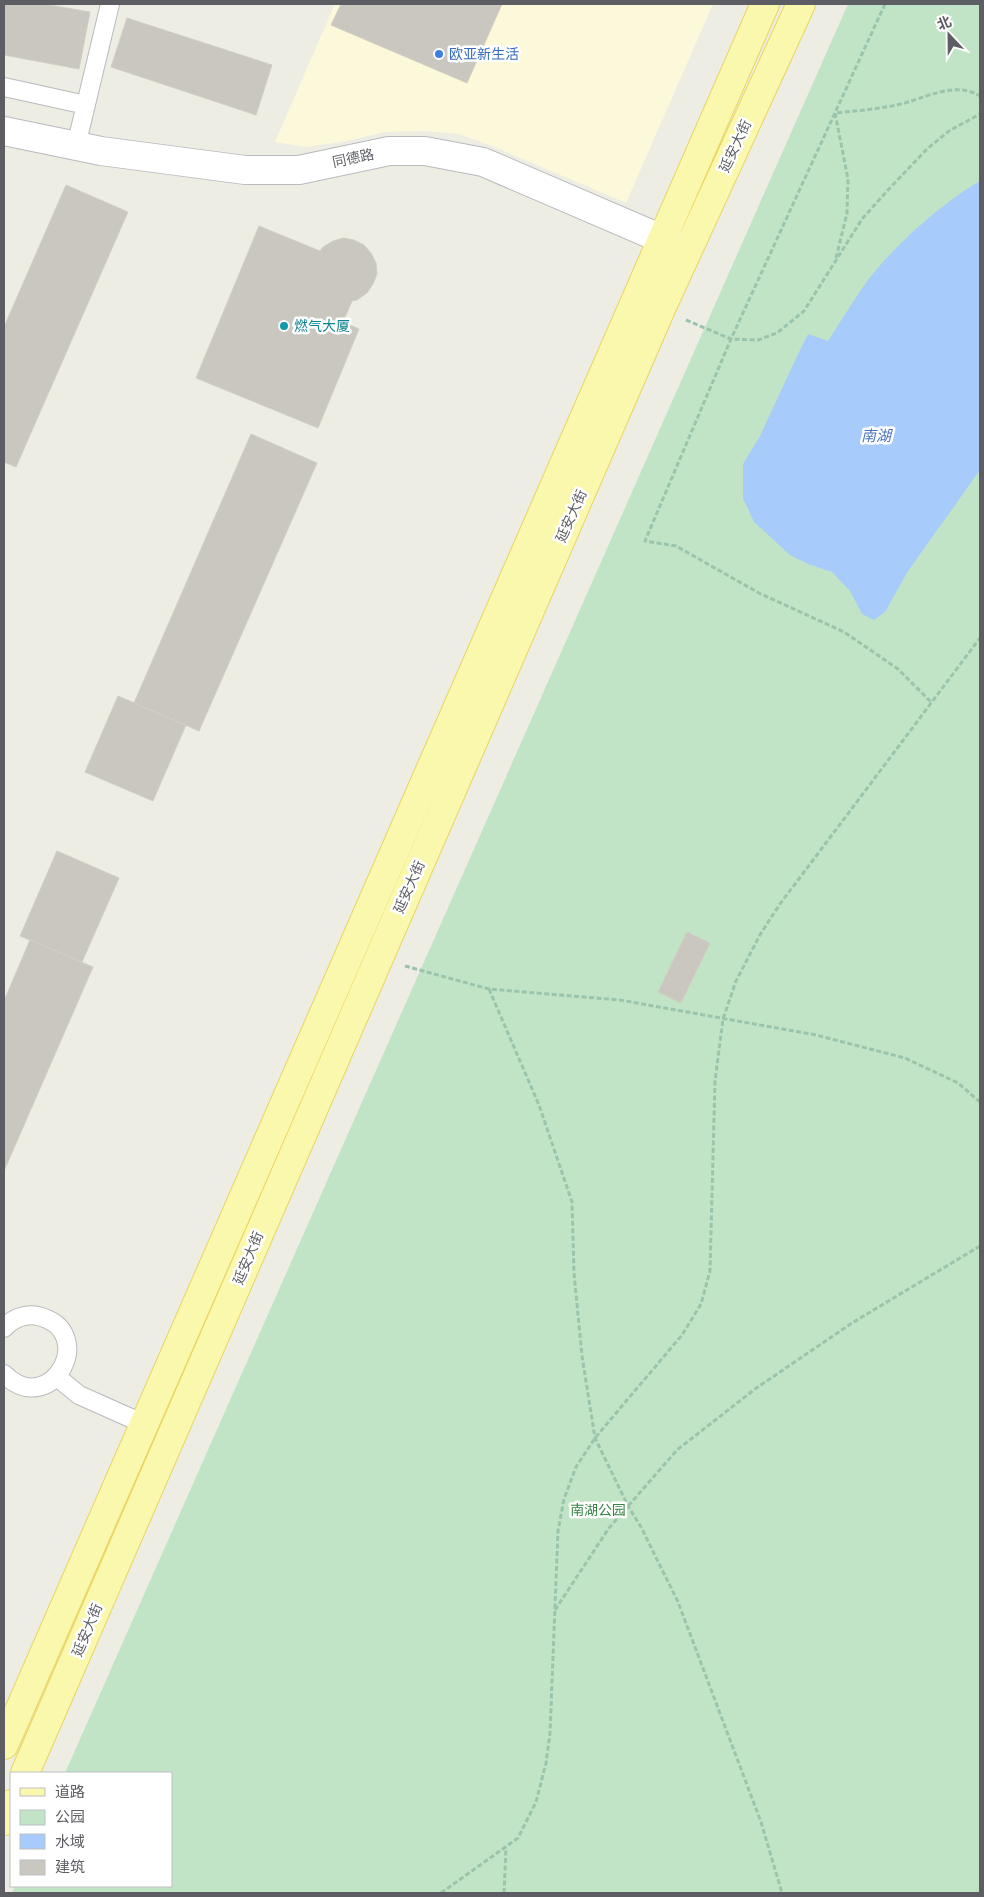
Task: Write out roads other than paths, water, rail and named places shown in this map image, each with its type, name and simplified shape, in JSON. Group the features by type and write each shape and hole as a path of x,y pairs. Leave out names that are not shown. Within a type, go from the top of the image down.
{"main road":[{"name":"延安大街","path":"4,1746 765,4"},
{"name":"延安大街","path":"25,1772 661,309 801,4"},
{"path":"4,1821 10,1806"}],"street":[{"name":"同德路","path":"4,131 102,151 245,170 299,170 389,151 425,151 484,162 688,250"}],"lane":[{"path":"76,146 110,4"},
{"path":"4,87 86,105"},
{"path":"4,1374 11,1381 22,1386 34,1387 46,1384 57,1377 65,1365 68,1352 66,1339 59,1328 48,1319 36,1315 22,1316 6,1321"},
{"path":"57,1377 79,1395 144,1424"}],"water":[{"name":"南湖","path":"980,181 980,470 908,571 885,612 874,620 862,614 850,591 832,572 808,564 790,555 754,522 743,498 743,464 760,436 808,334 828,341 868,280 905,239 950,201"}],"place":[{"name":"欧亚新生活","path":"439,54"},
{"name":"燃气大厦","path":"284,326"}],"park label":[{"name":"南湖公园","path":"598,1510"}]}
